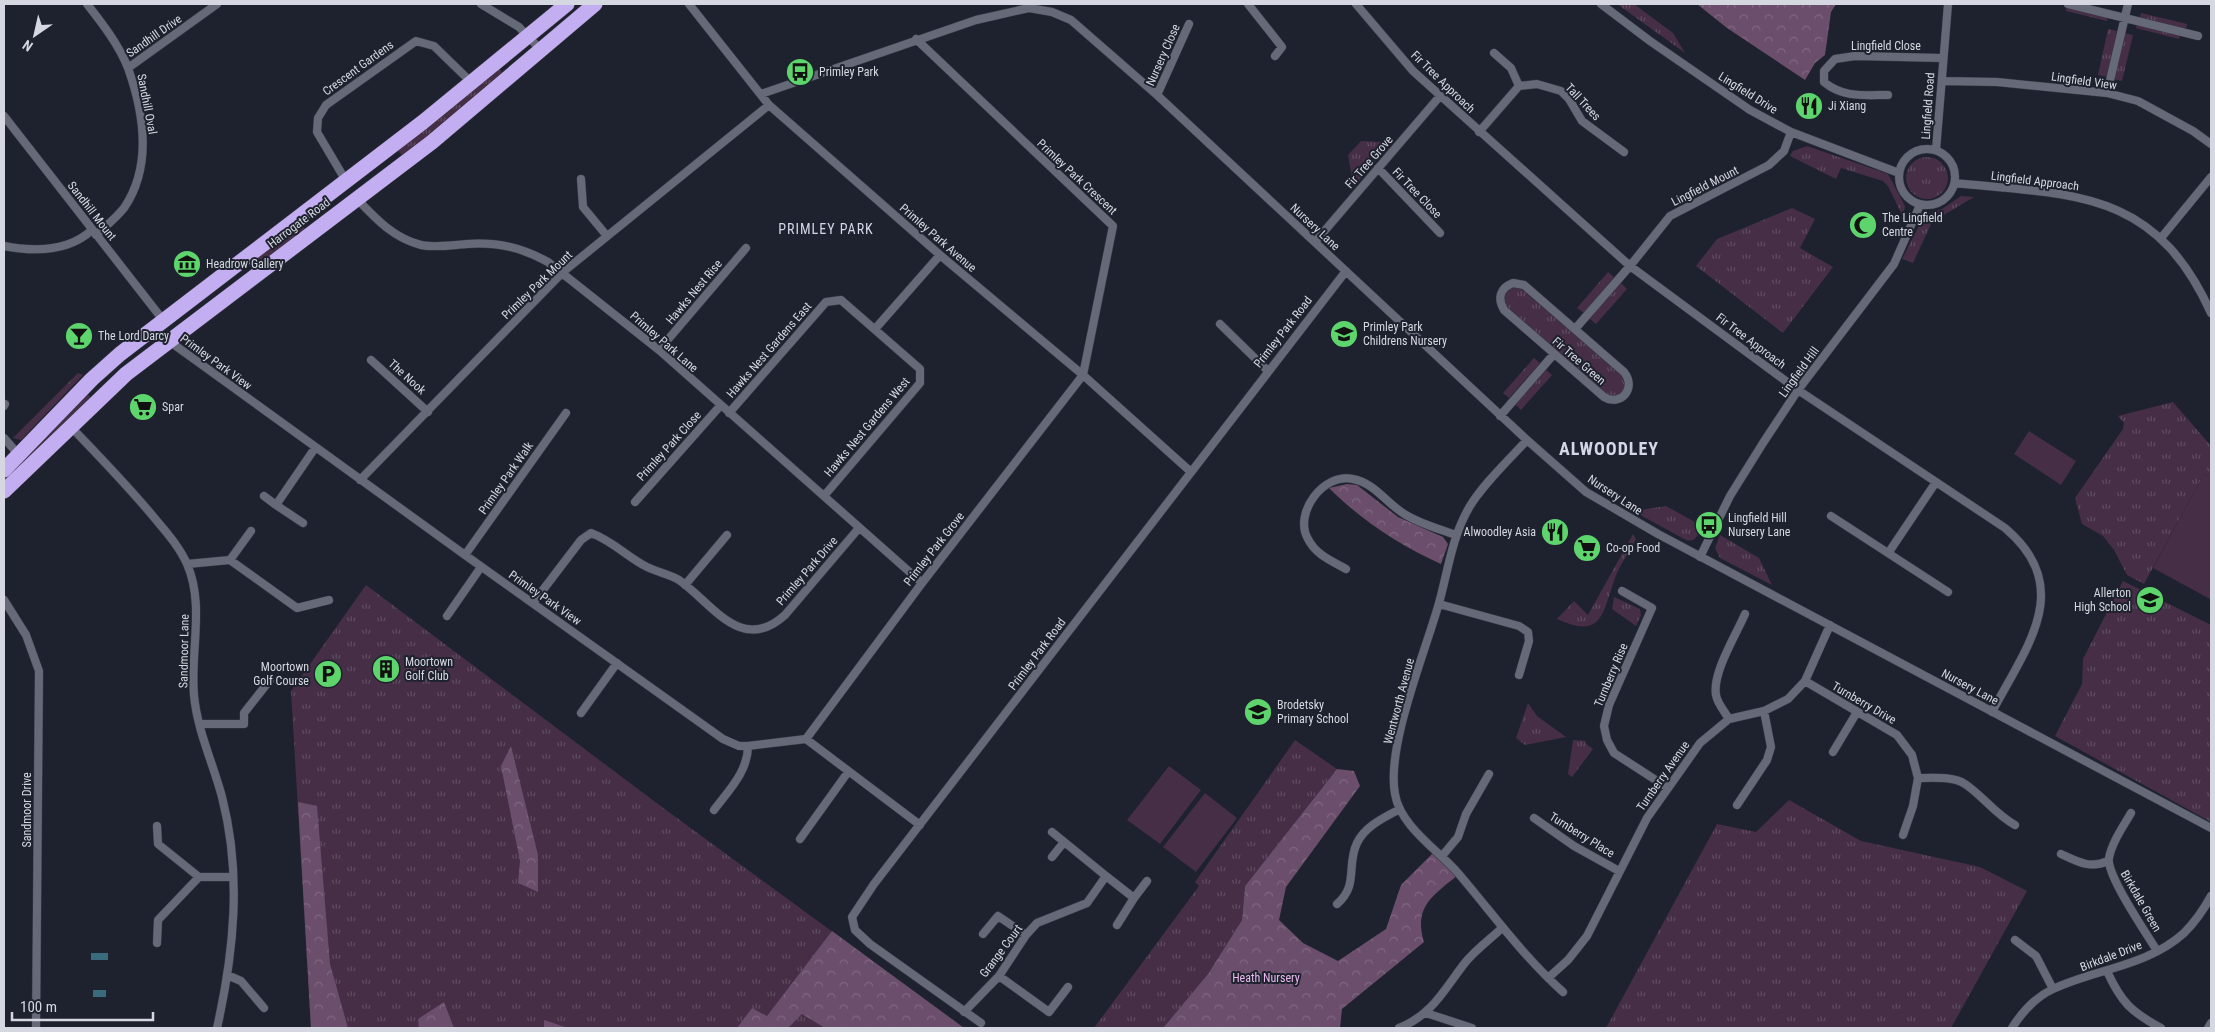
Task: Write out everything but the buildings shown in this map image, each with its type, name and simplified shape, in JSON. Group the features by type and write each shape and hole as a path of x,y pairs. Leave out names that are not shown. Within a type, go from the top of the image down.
{"highway":[{"name":"Harrogate Road","path":"4,470 98,373 163,320 472,83 567,4"},
{"name":"Harrogate Road","path":"4,491 126,374 401,165 595,4"},
{"path":"346,181 357,180 389,156 393,156 401,165"},
{"path":"301,214 308,222 313,223 347,198 356,198"},
{"path":"194,296 208,296 234,277 242,275 248,281"},
{"path":"98,373 106,377 114,374 151,345 169,341"}],"street":[{"name":"Sandhill Oval","path":"4,246 27,250 50,249 68,245 94,232 123,209 132,194 142,164 142,128 128,68 102,23 88,4"},
{"name":"Sandhill Drive","path":"128,68 217,4"},
{"path":"482,4 528,35 540,50"},
{"name":"Primley Park Avenue","path":"689,4 769,105 940,255 1083,375 1191,472"},
{"path":"1248,4 1282,47 1275,56"},
{"name":"Fir Tree Approach","path":"1356,4 1401,58 1440,96 1630,266 1798,390 2018,539 2036,567 2042,582 2041,601 2034,630 1992,712"},
{"name":"Lingfield Drive","path":"1602,4 1650,41 1750,110 1791,132 1899,173"},
{"name":"Lingfield Road","path":"1936,150 1942,58 1948,4"},
{"path":"2068,4 2198,36"},
{"path":"2106,93 2128,4"},
{"path":"762,94 916,39 1028,6"},
{"name":"Nursery Lane","path":"1028,6 1052,12 1071,20 1157,95 1500,416 1602,503 1700,557 2211,828"},
{"name":"Nursery Close","path":"1157,95 1189,24"},
{"name":"Primley Park Crescent","path":"916,39 1113,226 1083,375"},
{"name":"Crescent Gardens","path":"346,181 317,132 318,118 326,106 416,42 434,46 472,83"},
{"path":"1479,132 1520,86 1511,68 1494,53"},
{"name":"Lingfield Close","path":"1888,95 1847,95 1834,90 1824,82 1824,71 1835,60 1854,56 1942,58"},
{"name":"Lingfield View","path":"1942,81 1998,82 2106,93 2138,102 2193,131 2211,144"},
{"name":"Tall Trees","path":"1520,86 1537,84 1561,91 1569,99 1582,121 1624,152"},
{"name":"Fir Tree Grove","path":"1315,242 1440,96"},
{"name":"Primley Park Mount","path":"360,480 563,272 769,105"},
{"name":"Sandhill Mount","path":"4,116 163,320"},
{"name":"Lingfield Mount","path":"1575,329 1630,266 1670,216 1769,165 1784,151 1791,132"},
{"path":"1926,149 1936,150 1950,160 1954,169 1955,183 1952,192 1943,201 1934,205 1920,205 1911,201 1902,191 1899,173 1906,158 1914,152 1926,149"},
{"name":"Fir Tree Close","path":"1378,168 1440,233"},
{"path":"2161,238 2211,177"},
{"path":"581,179 583,207 607,236"},
{"name":"Lingfield Approach","path":"1955,183 2068,194 2096,201 2128,215 2161,238 2191,273 2211,313"},
{"name":"Primley Park Lane","path":"356,198 381,224 401,237 420,244 439,246 503,244 528,251 563,272 659,350 922,583"},
{"name":"Lingfield Hill","path":"1700,557 1730,496 1798,390 1894,264 1920,205"},
{"name":"Hawks Nest Rise","path":"659,350 746,248"},
{"path":"875,329 940,255"},
{"name":"Primley Park Road","path":"981,1023 870,944 855,930 852,917 874,884 1191,472 1267,370 1346,271"},
{"name":"Fir Tree Green","path":"1513,283 1524,284 1627,377 1629,387 1624,396 1614,400 1604,397 1554,354 1504,310 1500,300 1503,289 1513,283"},
{"name":"Hawks Nest Gardens East","path":"729,413 826,302 841,300 875,329"},
{"path":"1220,324 1267,370"},
{"name":"Hawks Nest Gardens West","path":"824,496 920,383 920,368 875,329"},
{"name":"Primley Park View","path":"169,341 464,556 481,566 724,739 739,746 806,739"},
{"path":"1500,416 1554,354"},
{"name":"The Nook","path":"370,360 428,412"},
{"name":"Primley Park Grove","path":"806,739 922,583 1083,375"},
{"name":"Primley Park Close","path":"635,502 720,406"},
{"name":"Primley Park Walk","path":"464,556 566,413"},
{"name":"Sandmoor Lane","path":"70,426 137,496 175,544 187,564 194,588 196,613 194,688 200,724 222,797 230,839 233,877 233,932 217,1028"},
{"path":"4,438 19,455"},
{"name":"Wentworth Avenue","path":"1527,440 1470,506 1456,535 1439,604 1399,735 1394,767 1395,794 1400,809 1413,828 1442,856 1501,929 1563,992"},
{"path":"276,504 316,448"},
{"path":"1346,569 1314,549 1307,538 1304,526 1305,513 1310,503 1327,484 1336,480 1354,479 1365,484 1405,515 1456,535"},
{"path":"1889,552 1936,482"},
{"path":"264,496 303,523"},
{"path":"1831,516 1948,592"},
{"name":"Primley Park Drive","path":"533,603 581,540 591,533 607,539 640,563 669,575 685,585 726,621 737,627 764,628 776,623 785,615 859,528"},
{"path":"230,560 251,531"},
{"path":"685,585 727,535"},
{"path":"187,564 230,560 297,608 329,600"},
{"path":"447,616 481,566"},
{"name":"Turnberry Rise","path":"1622,592 1652,608 1609,705 1604,726 1607,740 1614,753 1668,788"},
{"name":"Sandmoor Drive","path":"4,600 26,635 39,671 36,1028"},
{"path":"1439,604 1519,626 1528,632 1529,641 1519,676"},
{"path":"1729,719 1716,698 1715,689 1718,673 1746,614"},
{"name":"Turnberry Avenue","path":"1548,978 1568,960 1586,936 1647,818 1700,743 1729,719 1764,711 1788,699 1805,680 1830,625"},
{"path":"580,713 617,662"},
{"path":"200,724 244,724 244,713 270,680"},
{"name":"Turnberry Drive","path":"1805,680 1897,735 1912,755 1918,778 1913,806 1903,835"},
{"path":"1737,805 1767,760 1771,746 1764,711"},
{"path":"1832,752 1857,712"},
{"path":"806,739 920,826"},
{"path":"714,810 743,770 747,760 748,746"},
{"path":"800,839 848,772"},
{"path":"1442,856 1458,837 1466,814 1489,774"},
{"path":"1918,778 1942,778 1964,783 2002,818 2015,825"},
{"path":"1337,904 1345,897 1351,883 1357,842 1370,827 1400,809"},
{"name":"Birkdale Green","path":"2131,813 2114,843 2108,861 2115,880 2157,951"},
{"name":"Turnberry Place","path":"1534,818 1574,846 1619,871"},
{"path":"157,826 158,844 199,877 233,877"},
{"path":"1052,832 1134,898"},
{"path":"1052,856 1064,842"},
{"name":"Birkdale Green","path":"2061,854 2084,865 2099,865 2108,861"},
{"name":"Grange Court","path":"964,1012 999,976 1026,935 1037,923 1087,903 1106,876"},
{"path":"157,943 158,920 199,877"},
{"path":"1117,925 1134,898 1147,882"},
{"name":"Birkdale Drive","path":"2012,1028 2027,1008 2053,989 2107,971 2157,951 2183,933 2211,896"},
{"path":"983,934 998,916 1026,935"},
{"path":"1399,1028 1416,1022 1426,1013 1465,962 1501,929"},
{"path":"2015,940 2036,956 2053,989"},
{"path":"2107,971 2125,1004 2143,1019 2160,1028"},
{"path":"227,975 240,981 264,1008"},
{"path":"999,976 1049,1012 1068,987"},
{"path":"1426,1013 1472,1028"},
{"path":"2208,1028 2211,1022"}],"green space":[{"path":"1617,4 1634,4 1673,33 1685,53"},
{"path":"1697,4 1836,4 1831,12 1825,55 1815,63 1805,80 1727,28"},
{"path":"2066,8 2108,17 2107,21 2066,11"},
{"path":"2141,13 2187,24 2186,29 2140,17"},
{"path":"2137,24 2180,35 2179,39 2136,28"},
{"path":"2108,29 2117,31 2107,77 2098,75"},
{"path":"2124,33 2133,35 2122,81 2113,79"},
{"path":"498,67 504,75 403,156 396,149"},
{"path":"1361,141 1382,142 1387,147 1357,183 1352,178 1348,155"},
{"path":"1807,146 1888,174 1905,206 1903,217 1888,186 1883,181 1841,168 1836,179 1790,156 1793,151"},
{"path":"1927,157 1942,163 1948,178 1942,193 1927,199 1912,193 1906,178 1912,163"},
{"path":"1961,196 1974,197 1932,222 1913,263 1902,259 1924,216 1942,209"},
{"path":"1792,208 1815,219 1800,248 1833,267 1783,333 1696,266 1717,239"},
{"path":"299,222 306,230 255,270 248,261"},
{"path":"1608,272 1614,277 1584,313 1577,308"},
{"path":"1621,283 1627,289 1596,324 1589,318"},
{"path":"1516,287 1523,290 1622,376 1625,387 1621,392 1614,396 1606,394 1507,308 1504,296 1508,290"},
{"path":"1534,358 1540,363 1509,398 1503,393"},
{"path":"1546,370 1552,375 1521,410 1515,404"},
{"path":"78,373 83,375 21,440 13,438"},
{"path":"86,392 91,398 4,486 4,477"},
{"path":"2173,402 2211,446 2211,478 2204,474 2144,584 2127,575 2114,550 2103,536 2082,524 2075,498 2123,429 2124,423 2118,416"},
{"path":"2029,431 2076,461 2061,485 2014,454"},
{"path":"2204,474 2211,478 2210,599 2153,568"},
{"path":"1347,484 1357,485 1398,517 1443,537 1448,544 1441,564 1410,549 1381,531 1354,511 1329,488"},
{"path":"1666,506 1702,526 1695,539 1686,540 1633,511"},
{"path":"1633,534 1636,539 1618,570 1606,605 1598,621 1591,625 1583,626 1572,625 1557,619 1574,601 1588,615"},
{"path":"1720,535 1759,558 1772,585 1720,558 1715,548"},
{"path":"2123,581 2211,625 2211,822 2055,736 2082,684 2083,659"},
{"name":"Moortown Golf Club","path":"366,585 666,810 964,1028 311,1028 291,691"},
{"path":"1614,597 1640,609 1641,615 1636,626 1612,609"},
{"path":"1528,703 1537,716 1566,737 1525,745 1516,738"},
{"path":"1295,740 1337,769 1245,886 1242,920 1208,974 1163,1028 1094,1028 1199,886 1195,882"},
{"path":"1573,740 1586,741 1585,743 1593,749 1572,777 1568,774"},
{"path":"511,746 538,855 538,892 518,883 520,861 501,766"},
{"path":"1169,766 1201,790 1160,844 1127,820"},
{"name":"Heath Nursery","path":"1337,769 1354,771 1360,786 1286,887 1279,920 1303,943 1338,961 1386,929 1401,885 1436,850 1459,874 1441,888 1428,902 1421,919 1424,942 1342,1009 1340,1028 1163,1028 1208,974 1242,920 1245,886"},
{"path":"1205,793 1237,818 1196,872 1163,847"},
{"path":"1789,800 1861,841 1980,867 2027,891 1951,1028 1606,1028 1717,824 1756,832"},
{"path":"298,802 317,806 330,964 348,1028 311,1028"},
{"path":"832,931 964,1028 825,1028 802,1014 788,1028 737,1028 752,1008 767,1016"},
{"path":"444,1002 454,1028 419,1028 418,1019"},
{"path":"544,1020 568,1028 544,1028"}],"water":[{"path":"91,953 108,953 108,960 91,960"},
{"path":"93,990 106,990 106,997 93,997"}],"place":[{"name":"Primley Park","path":"800,72"},
{"name":"Ji Xiang","path":"1809,106"},
{"name":"The Lingfield Centre","path":"1863,225"},
{"name":"Headrow Gallery","path":"187,264"},
{"name":"Primley Park Childrens Nursery","path":"1344,334"},
{"name":"The Lord Darcy","path":"79,336"},
{"name":"Spar","path":"143,407"},
{"name":"Lingfield Hill Nursery Lane","path":"1709,525"},
{"name":"Alwoodley Asia","path":"1555,532"},
{"name":"Co-op Food","path":"1587,548"},
{"name":"Allerton High School","path":"2150,600"},
{"name":"Moortown Golf Club","path":"386,669"},
{"name":"Moortown Golf Course","path":"328,674"},
{"name":"Brodetsky Primary School","path":"1258,712"}],"district":[{"name":"PRIMLEY PARK","path":"826,229"},
{"name":"ALWOODLEY","path":"1609,449"}]}
